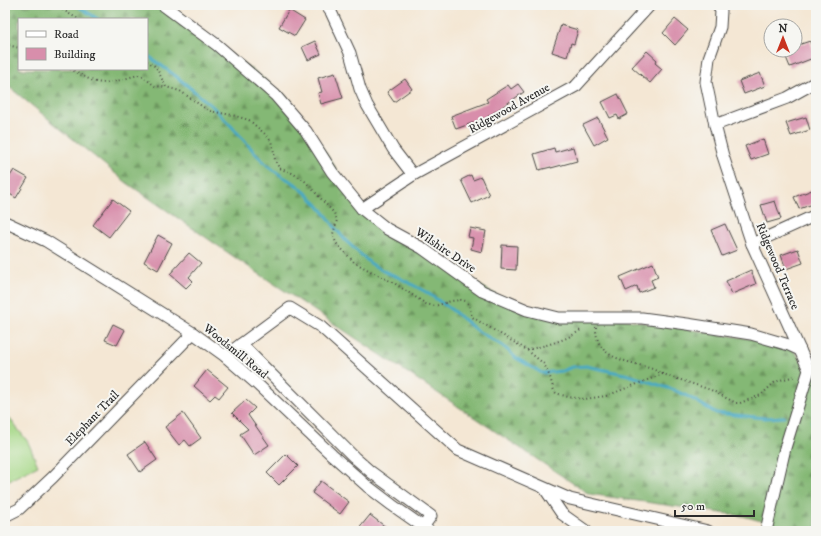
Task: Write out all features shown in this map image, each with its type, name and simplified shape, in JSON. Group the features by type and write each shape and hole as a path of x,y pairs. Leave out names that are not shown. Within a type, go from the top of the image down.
{"street":[{"name":"Wilshire Drive","path":"163,5 217,45 275,95 306,131 332,172 362,209 387,229 422,248 482,291 527,310 559,318 642,318 751,334 789,345 800,350"},
{"path":"326,5 331,12 350,53 360,89 367,105 393,149 413,175"},
{"name":"Ridgewood Avenue","path":"362,209 413,175 576,86 650,5"},
{"name":"Ridgewood Terrace","path":"718,5 721,12 720,27 709,58 706,82 715,125 723,156 752,244 810,371"},
{"path":"715,125 787,98 816,82"},
{"path":"752,244 816,216"},
{"name":"Woodsmill Road","path":"5,222 46,241 193,333 225,356 367,486 426,529"},
{"path":"225,356 290,308 321,327 458,450 570,499 708,531"},
{"name":"Elephant Trail","path":"5,516 19,509 53,477 193,333"},
{"path":"241,344 371,472 431,516 426,529"},
{"path":"766,531 785,448 810,371"},
{"path":"344,466 354,456"},
{"path":"546,489 562,514 586,531"}],"path":[{"path":"56,5 76,18"},
{"path":"5,44 18,48"},
{"path":"148,62 156,68 166,87"},
{"path":"72,70 91,80 102,83 138,75 142,76 155,86 180,91 209,111 249,120 271,141 275,160 279,168 304,180 334,213 337,220 333,234 336,243 354,262 394,283 426,304 435,306 451,301 461,300 466,302 469,305 472,317 527,350 544,364 550,377 552,387 556,393 581,399 606,396 663,374"},
{"path":"527,350 562,340 598,318"},
{"path":"598,318 596,336 599,344 607,353 622,360 650,368 663,374 711,390 736,402 746,401 761,395 780,380 810,371"}],"green space":[{"path":"5,5 160,5 253,70 288,98 358,202 424,253 528,313 596,315 789,345 809,370 816,370 816,531 798,531 743,516 589,494 240,261 127,183 5,83"},
{"path":"5,415 10,419 28,442 38,466 5,482"}],"building":[{"path":"289,10 305,20 295,36 279,27"},
{"path":"675,19 688,30 675,45 663,33"},
{"path":"561,25 578,30 574,44 571,43 567,57 552,52"},
{"path":"315,41 321,54 308,60 302,47"},
{"path":"810,41 816,57 790,67 786,58 803,58 803,43"},
{"path":"647,51 657,60 655,63 662,69 650,83 632,67"},
{"path":"335,73 343,98 321,104 318,93 322,92 318,78"},
{"path":"760,73 765,86 744,94 739,81"},
{"path":"405,79 412,89 394,102 387,92"},
{"path":"518,84 524,92 486,118 456,129 451,116 488,102 486,99 508,85 511,89"},
{"path":"618,94 628,114 619,119 617,115 610,118 602,102"},
{"path":"806,117 810,130 791,136 786,123"},
{"path":"598,118 608,137 594,145 583,125"},
{"path":"763,139 768,154 751,160 745,146"},
{"path":"573,147 577,161 539,170 534,154 554,148 555,152"},
{"path":"14,170 28,178 16,198 5,191 5,184"},
{"path":"471,175 473,180 481,177 489,195 472,203 461,180"},
{"path":"812,190 816,203 799,209 794,197"},
{"path":"113,199 129,211 109,237 93,225"},
{"path":"775,201 781,219 767,223 761,205"},
{"path":"725,224 737,250 722,256 711,230"},
{"path":"470,228 486,231 482,252 471,249 473,238 468,237"},
{"path":"158,235 172,243 158,270 144,262"},
{"path":"502,245 517,246 516,270 501,269"},
{"path":"798,249 803,263 786,269 781,255"},
{"path":"189,253 201,263 189,277 193,281 186,288 170,274"},
{"path":"653,263 658,277 651,280 654,287 639,293 637,286 626,291 620,277"},
{"path":"751,270 756,284 732,294 726,281"},
{"path":"113,324 125,330 117,345 105,340"},
{"path":"207,370 228,387 219,398 215,395 210,400 194,386"},
{"path":"246,400 255,408 248,415 269,445 254,455 240,434 248,429 232,413"},
{"path":"183,413 201,438 190,446 185,440 179,445 165,427"},
{"path":"145,442 157,460 140,472 128,454"},
{"path":"286,454 298,466 279,485 267,473"},
{"path":"321,481 349,502 340,514 312,493"},
{"path":"370,515 391,531 357,531"}],"waterway":[{"path":"76,5 96,18"},
{"path":"148,56 177,77 213,107 267,165 306,193 317,204 346,241 370,263 426,292 452,310 476,330 503,346 516,358 542,373 562,371 572,367 586,366 629,375 674,390 716,413 765,418 784,417"},
{"path":"812,422 816,423"}]}
